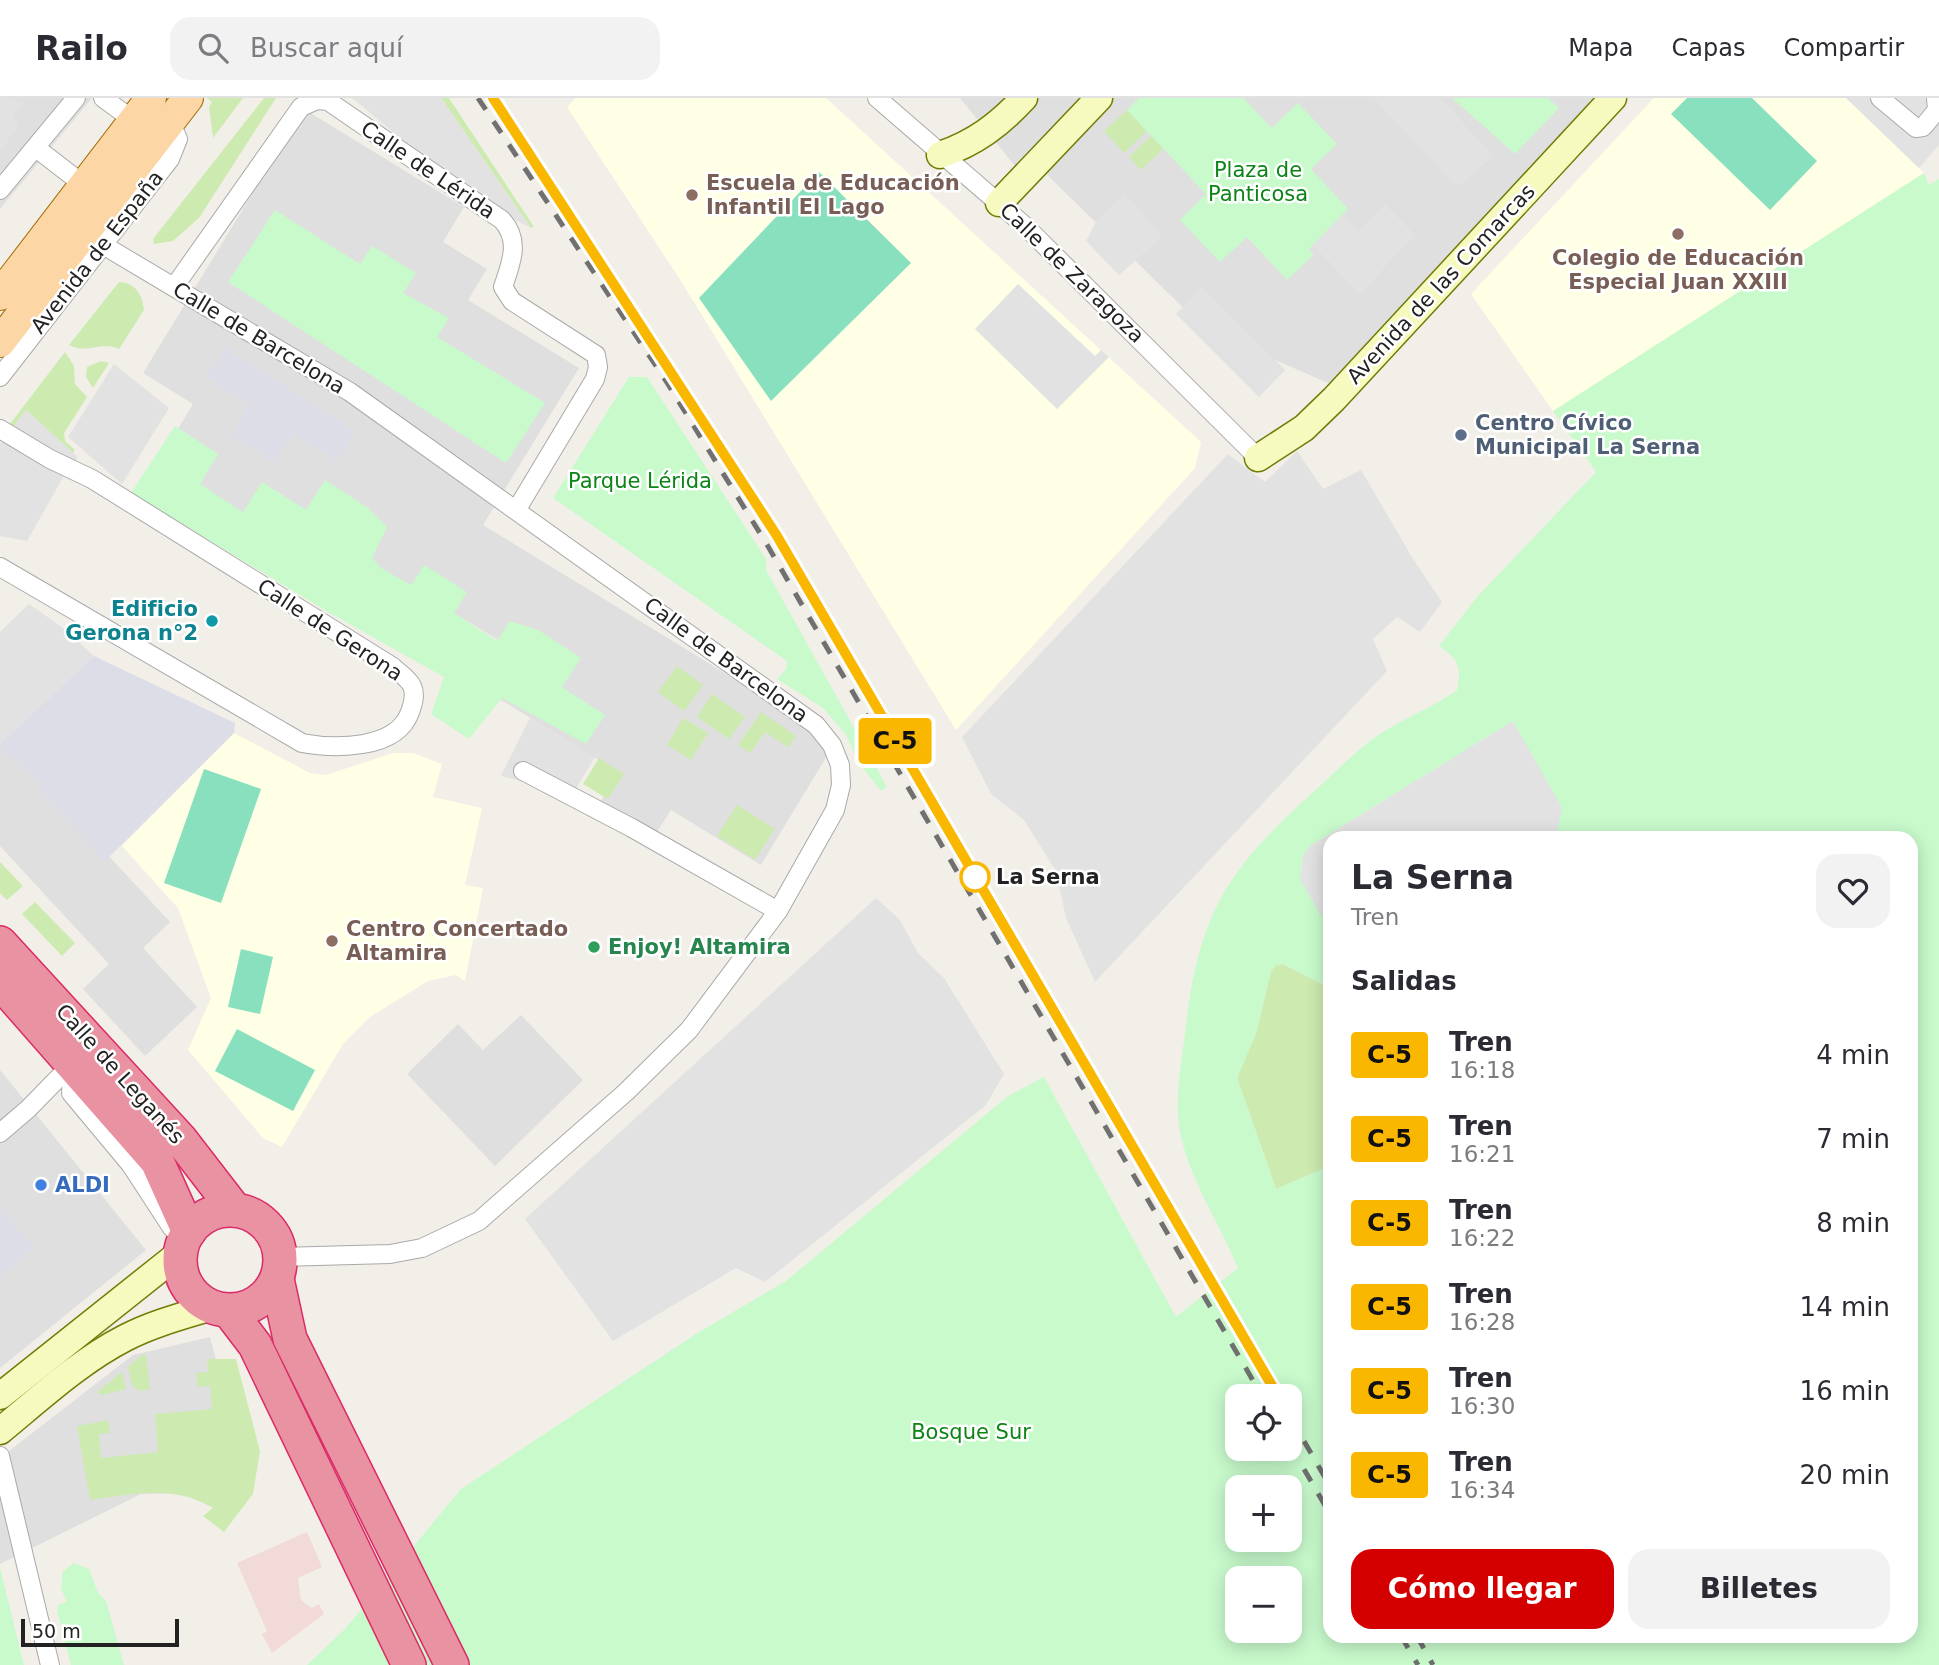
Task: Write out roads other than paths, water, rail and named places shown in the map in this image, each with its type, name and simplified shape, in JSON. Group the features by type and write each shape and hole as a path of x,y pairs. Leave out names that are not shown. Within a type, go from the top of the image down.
{"highway":[{"name":"Calle de Leganés","path":"0,943 181,1140 235,1210"},
{"name":"Calle de Leganés","path":"0,982 157,1161 184,1243"},
{"path":"409,1665 255,1345 220,1309 197,1298 186,1285 181,1269 184,1243 211,1214 235,1210 252,1215 267,1225 276,1240 290,1339 452,1665"},
{"path":"220,1309 249,1307 266,1296 279,1268"}],"main road":[{"path":"940,155 967,145 1000,123 1024,98"},
{"path":"999,203 1100,98"},
{"name":"Avenida de las Comarcas","path":"1258,458 1304,428 1334,399 1613,98"},
{"path":"0,295 142,109"},
{"name":"Avenida de España","path":"0,342 179,109"},
{"path":"0,1396 184,1243"},
{"path":"0,1431 102,1352 126,1337 169,1319 220,1309"}],"street":[{"path":"0,190 76,98"},
{"path":"103,98 155,115 179,109"},
{"name":"Calle de Zaragoza","path":"877,98 940,155 999,203 1104,302 1258,458"},
{"path":"1880,98 1916,128 1927,123 1937,110 1936,98"},
{"name":"Calle de Lérida","path":"174,287 301,107 317,100 328,101 502,220 511,229 515,242 503,287 512,301 596,355 595,379 517,509"},
{"name":"Avenida de España","path":"0,377 170,159 178,139 179,109"},
{"path":"36,148 84,185"},
{"name":"Calle de Barcelona","path":"103,245 349,392 517,509 817,725 832,745 840,765 841,785 835,810 778,911 689,1030 626,1092 479,1221 422,1248 279,1268"},
{"name":"Calle de Gerona","path":"0,429 50,459 92,479 393,667 412,685 414,701 408,718 389,736 360,745 319,746 302,743 0,567"},
{"path":"523,771 632,828 778,911"},
{"path":"0,1133 73,1063"},
{"path":"0,1456 50,1665"}],"railway":[{"path":"478,98 666,381 766,543 1255,1384"},
{"path":"493,98 777,536 1271,1384"},
{"path":"1302,1438 1323,1474"},
{"path":"1299,1461 1323,1502"},
{"path":"1405,1643 1418,1665"},
{"path":"1421,1643 1433,1665"}],"train":[{"name":"C-5","path":"493,98 675,374 777,536 1271,1384"}],"place":[{"name":"Escuela de Educación Infantil El Lago","path":"692,195"},
{"name":"Colegio de Educación Especial Juan XXIII","path":"1678,234"},
{"name":"Centro Cívico Municipal La Serna","path":"1461,435"},
{"name":"Edificio Gerona n°2","path":"212,621"},
{"name":"La Serna","path":"975,877"},
{"name":"Centro Concertado Altamira","path":"332,941"},
{"name":"Enjoy! Altamira","path":"594,947"},
{"name":"ALDI","path":"41,1185"}],"park label":[{"name":"Plaza de Panticosa","path":"1258,182"},
{"name":"Parque Lérida","path":"640,481"},
{"name":"Bosque Sur","path":"971,1432"}]}
